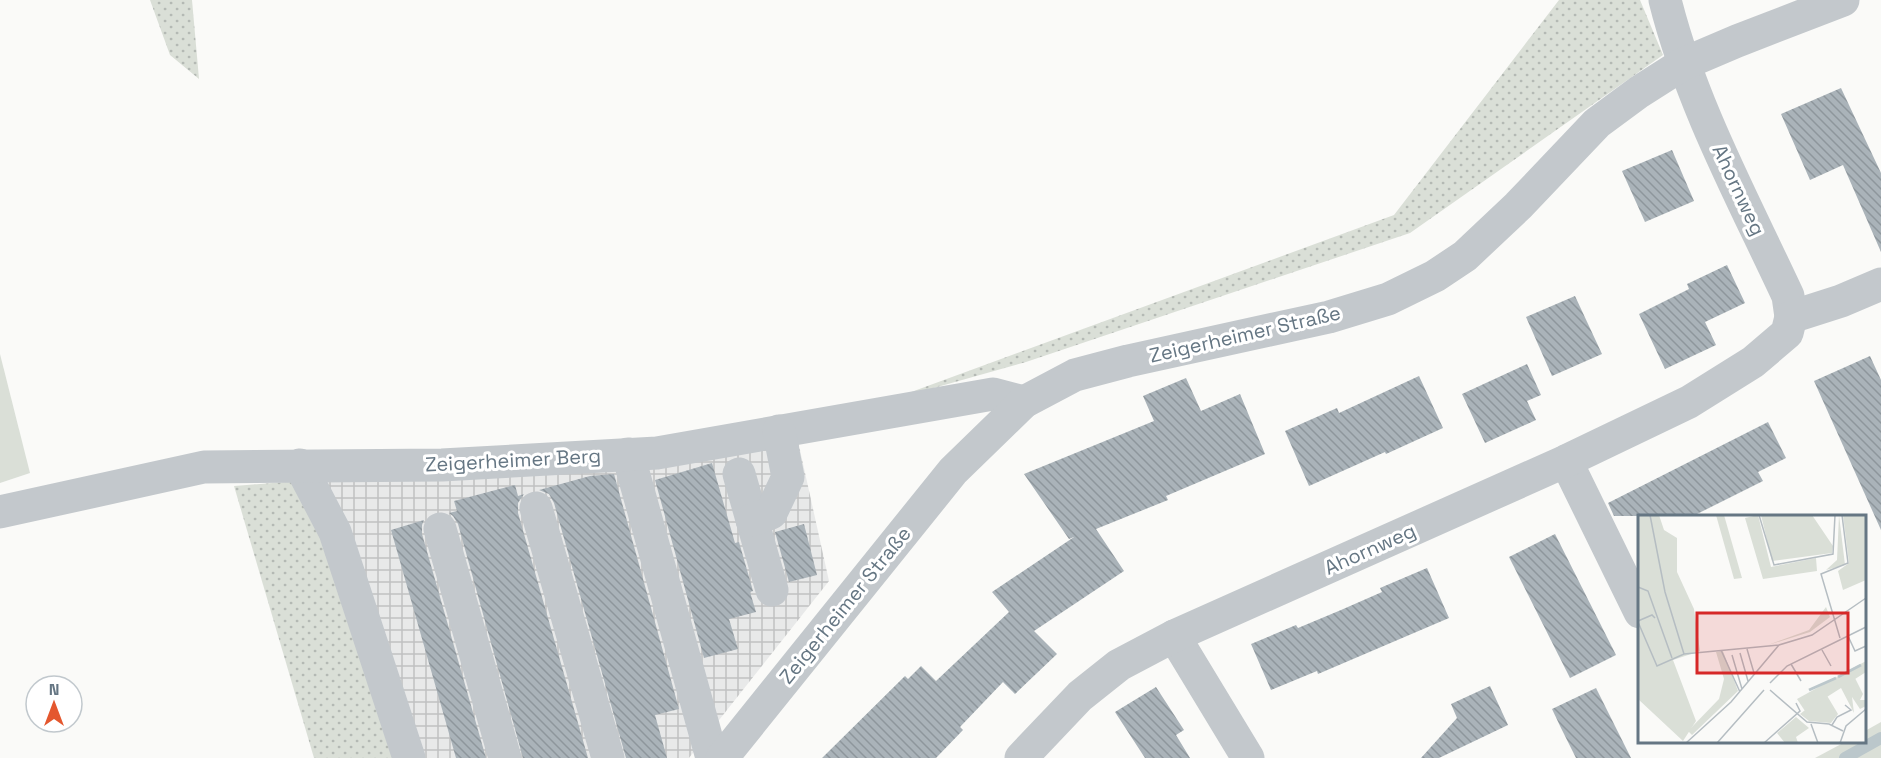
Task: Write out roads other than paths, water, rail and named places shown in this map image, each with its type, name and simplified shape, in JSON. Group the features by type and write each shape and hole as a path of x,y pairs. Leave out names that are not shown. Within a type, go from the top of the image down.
{"street":[{"name":"Ahornweg","path":"1020,758 1080,696 1119,665 1174,636 1566,461 1689,402 1754,362 1787,333 1791,317 1788,296 1697,100 1683,64 1665,0"},
{"name":"Zeigerheimer Straße","path":"722,758 953,471 1024,402 1075,375 1128,360 1329,317 1388,299 1435,276 1465,256 1503,221 1598,123 1639,92 1683,64 1843,0"},
{"path":"1791,317 1840,302 1881,284"},
{"name":"Zeigerheimer Berg","path":"0,512 204,467 442,465 657,453 993,393 1024,402"},
{"path":"752,520 771,513 788,477 779,431"},
{"path":"628,454 712,758"},
{"path":"1566,461 1638,608"},
{"path":"300,465 335,532 409,758"},
{"path":"739,474 772,590"},
{"path":"536,508 608,758"},
{"path":"440,529 505,758"},
{"path":"1174,636 1248,758"}],"waterway":[{"path":"1845,758 1881,738"}]}
